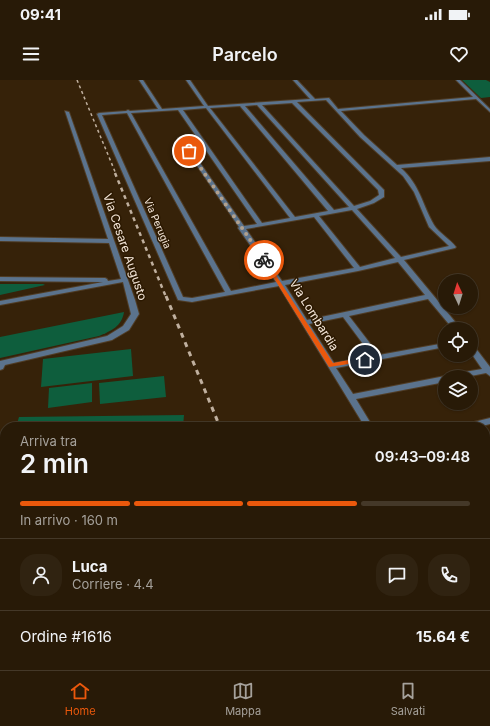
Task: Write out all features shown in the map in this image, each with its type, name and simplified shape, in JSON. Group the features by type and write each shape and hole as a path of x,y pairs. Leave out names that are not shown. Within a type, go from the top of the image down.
{"street":[{"path":"141,80 160,109"},
{"path":"188,80 206,106 293,218"},
{"path":"294,80 314,100"},
{"path":"458,80 490,111"},
{"path":"337,110 477,98"},
{"path":"229,293 128,111 322,99 328,100 397,167 490,159"},
{"path":"241,228 352,208 377,200 382,196 382,191 293,101"},
{"path":"482,103 490,102"},
{"path":"258,103 400,260 451,322"},
{"path":"241,104 332,212"},
{"path":"179,108 260,224"},
{"name":"Via Perugia","path":"128,111 102,113 99,115 121,162 178,297 183,300 281,284 358,269 453,247 432,227 416,192 397,167"},
{"name":"Via Cesare Augusto","path":"1,364 83,346 120,333 129,325 135,314 125,280 67,112"},
{"name":"Via Lombardia","path":"180,138 281,284 366,422"},
{"path":"315,215 358,269"},
{"path":"0,239 111,241"},
{"path":"0,280 125,280"},
{"path":"53,294 60,286 58,280"},
{"path":"0,303 125,280"},
{"path":"304,322 431,296"},
{"path":"344,314 376,357"},
{"path":"331,366 438,346"},
{"path":"478,357 489,371 478,373"},
{"path":"351,398 438,379"}],"green space":[{"path":"462,80 486,80 490,82 490,97 481,98"},
{"path":"0,284 43,284 45,285 0,295"},
{"path":"124,312 121,321 112,330 99,336 0,358 0,337"},
{"path":"131,349 133,376 41,387 43,359"},
{"path":"164,376 166,397 100,404 99,383"},
{"path":"92,383 92,402 48,408 49,388"},
{"path":"184,415 183,422 18,422 19,417"}],"railway":[{"path":"77,80 116,174"},
{"path":"115,173 166,297"},
{"path":"166,296 218,422"}],"way so far":[{"path":"189,151 264,260"}],"route":[{"path":"264,260 331,366 365,360"}]}
